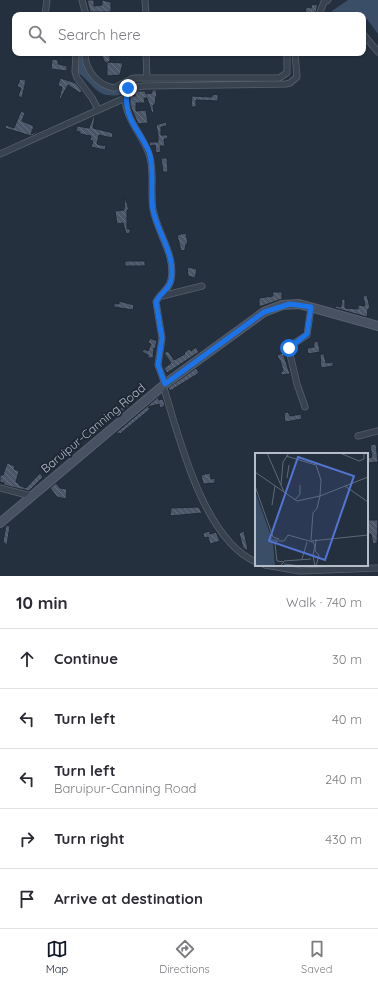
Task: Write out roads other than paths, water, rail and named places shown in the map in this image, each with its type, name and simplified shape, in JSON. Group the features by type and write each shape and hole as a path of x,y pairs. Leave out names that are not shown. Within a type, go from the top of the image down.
{"main road":[{"name":"Baruipur-Canning Road","path":"0,523 164,384 264,312 290,304 311,307 378,326"}],"street":[{"path":"45,12 47,0"},
{"path":"82,0 85,12"},
{"path":"145,0 146,12"},
{"path":"320,12 324,2 328,0"},
{"path":"366,38 378,52"},
{"path":"76,56 75,72 77,78 92,98 98,109"},
{"path":"86,56 88,70 105,86 117,88 128,80 147,78 279,78 287,72 286,56"},
{"path":"146,56 147,78"},
{"path":"128,88 144,86 286,84 290,83 297,77 295,56"},
{"path":"128,80 128,88 125,98 129,117 147,148 150,158 153,208 171,264 171,280 165,292 160,296 156,305 162,338 158,365 194,482 226,540 240,553 255,561"},
{"path":"0,154 64,127 98,109 125,98"},
{"path":"160,296 202,286"},
{"path":"305,406 297,384 288,350 290,346 307,334 311,307"},
{"path":"358,436 378,431"},
{"path":"0,488 31,496"},
{"path":"269,566 295,573 378,568"}],"water":[{"path":"348,0 378,0 378,34 366,19 366,12 330,12"},
{"path":"77,56 83,56 85,68 111,89 128,87 125,94 102,94 77,72"}]}
